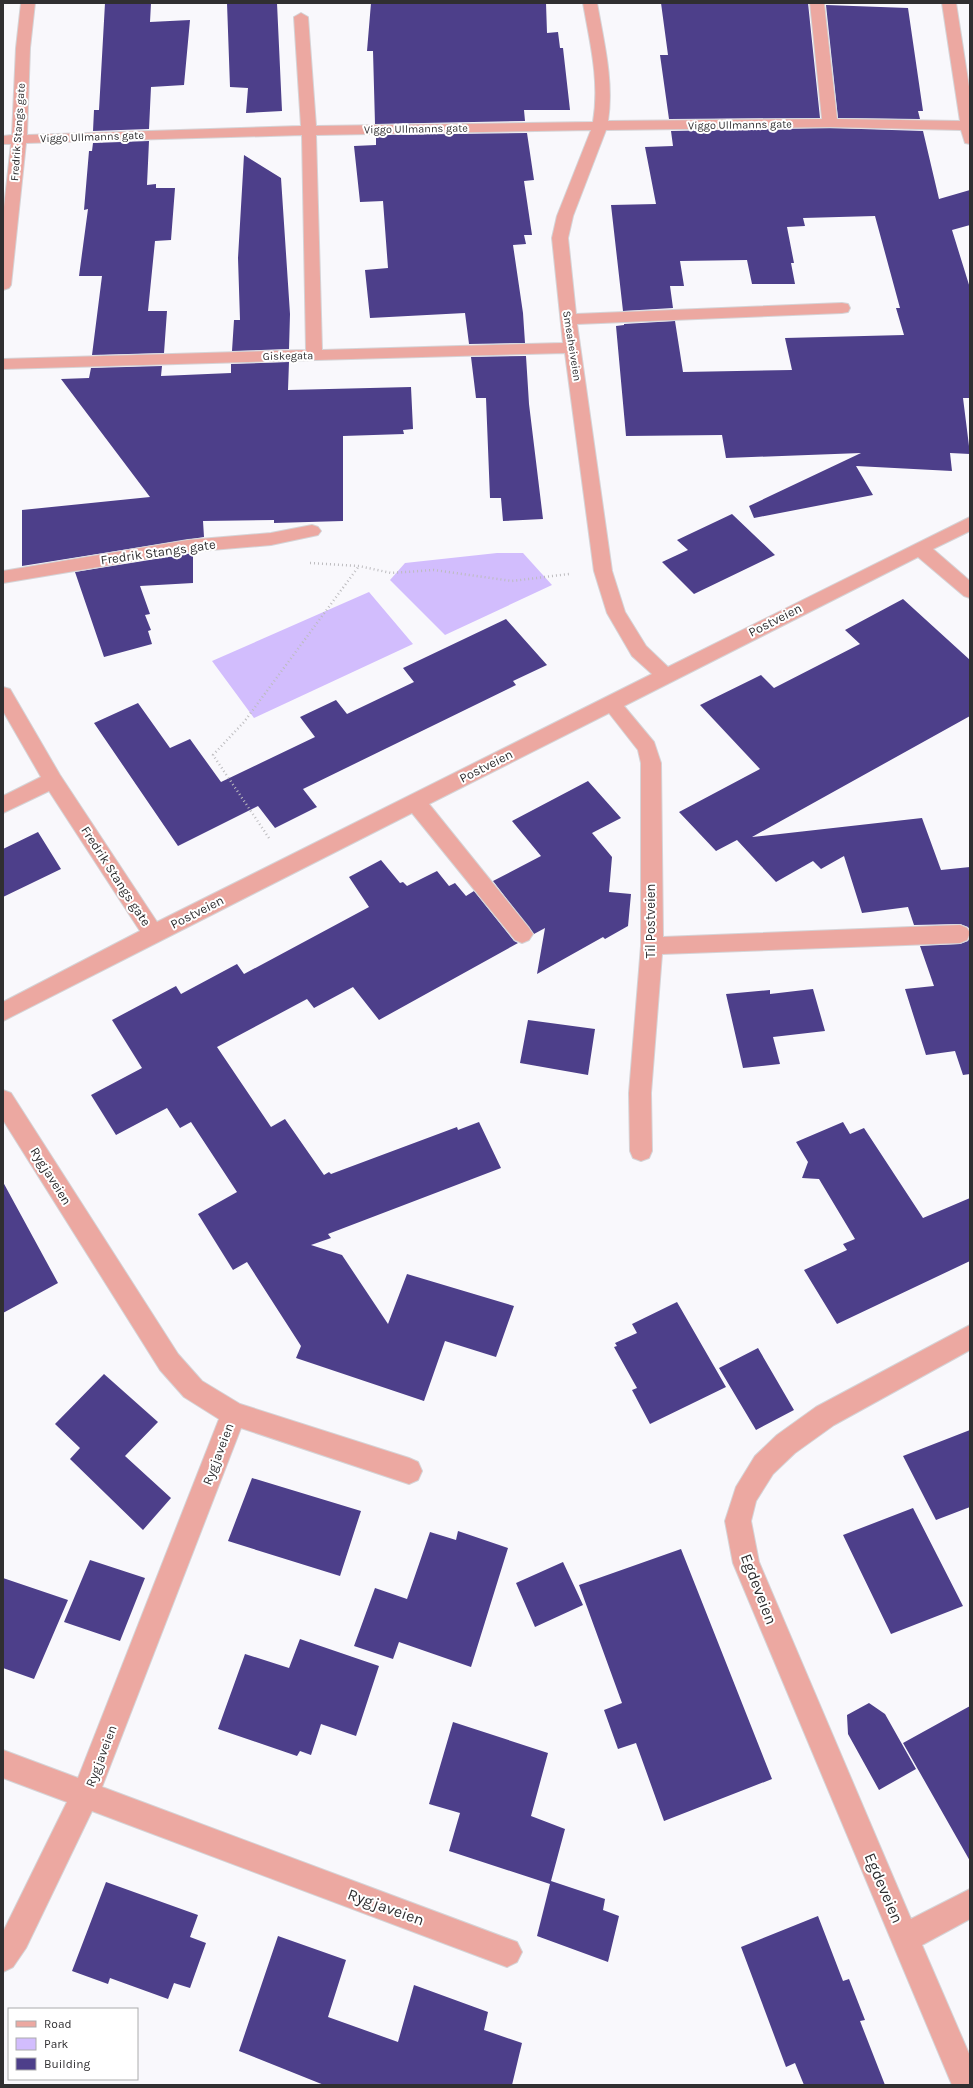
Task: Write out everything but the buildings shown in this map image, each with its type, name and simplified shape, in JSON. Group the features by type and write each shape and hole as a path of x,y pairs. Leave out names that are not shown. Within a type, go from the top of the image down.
{"street":[{"name":"Fredrik Stangs gate","path":"3,285 19,140 23,48 28,3"},
{"name":"Smeaheiveien","path":"590,3 603,76 604,100 600,126 584,163 565,216 560,238 568,319 603,571 616,613 639,651 665,676"},
{"path":"817,3 830,123"},
{"path":"949,3 970,130"},
{"path":"301,17 309,130 314,356"},
{"name":"Viggo Ullmanns gate","path":"3,140 309,130 830,123 970,130"},
{"path":"568,319 842,308"},
{"name":"Giskegata","path":"3,364 573,348"},
{"name":"Postveien","path":"3,1012 415,802 970,523"},
{"name":"Fredrik Stangs gate","path":"3,577 188,546 271,539 312,531"},
{"path":"920,548 970,591"},
{"name":"Fredrik Stangs gate","path":"3,694 53,780 154,934"},
{"name":"Til Postveien","path":"611,703 647,747 651,764 652,946 640,1092 641,1151"},
{"path":"3,805 53,780"},
{"path":"415,802 522,934"},
{"path":"652,946 960,934"},
{"name":"Rygjaveien","path":"3,1100 169,1362 193,1389 234,1414 86,1795 16,1938 3,1957"},
{"name":"Egdeveien","path":"968,2085 746,1563 738,1521 745,1496 764,1465 786,1444 825,1416 970,1337"},
{"path":"234,1414 409,1471"},
{"name":"Rygjaveien","path":"3,1764 507,1952"},
{"name":"Egdeveien","path":"905,1938 970,1903"}],"path":[{"path":"306,563 360,566 391,573 434,570 512,581 603,571"},
{"path":"273,838 269,839 213,755 244,722 360,566"}],"green space":[{"path":"497,553 523,553 552,585 445,635 390,580 405,563"},
{"path":"369,592 413,644 254,718 212,661"}]}
